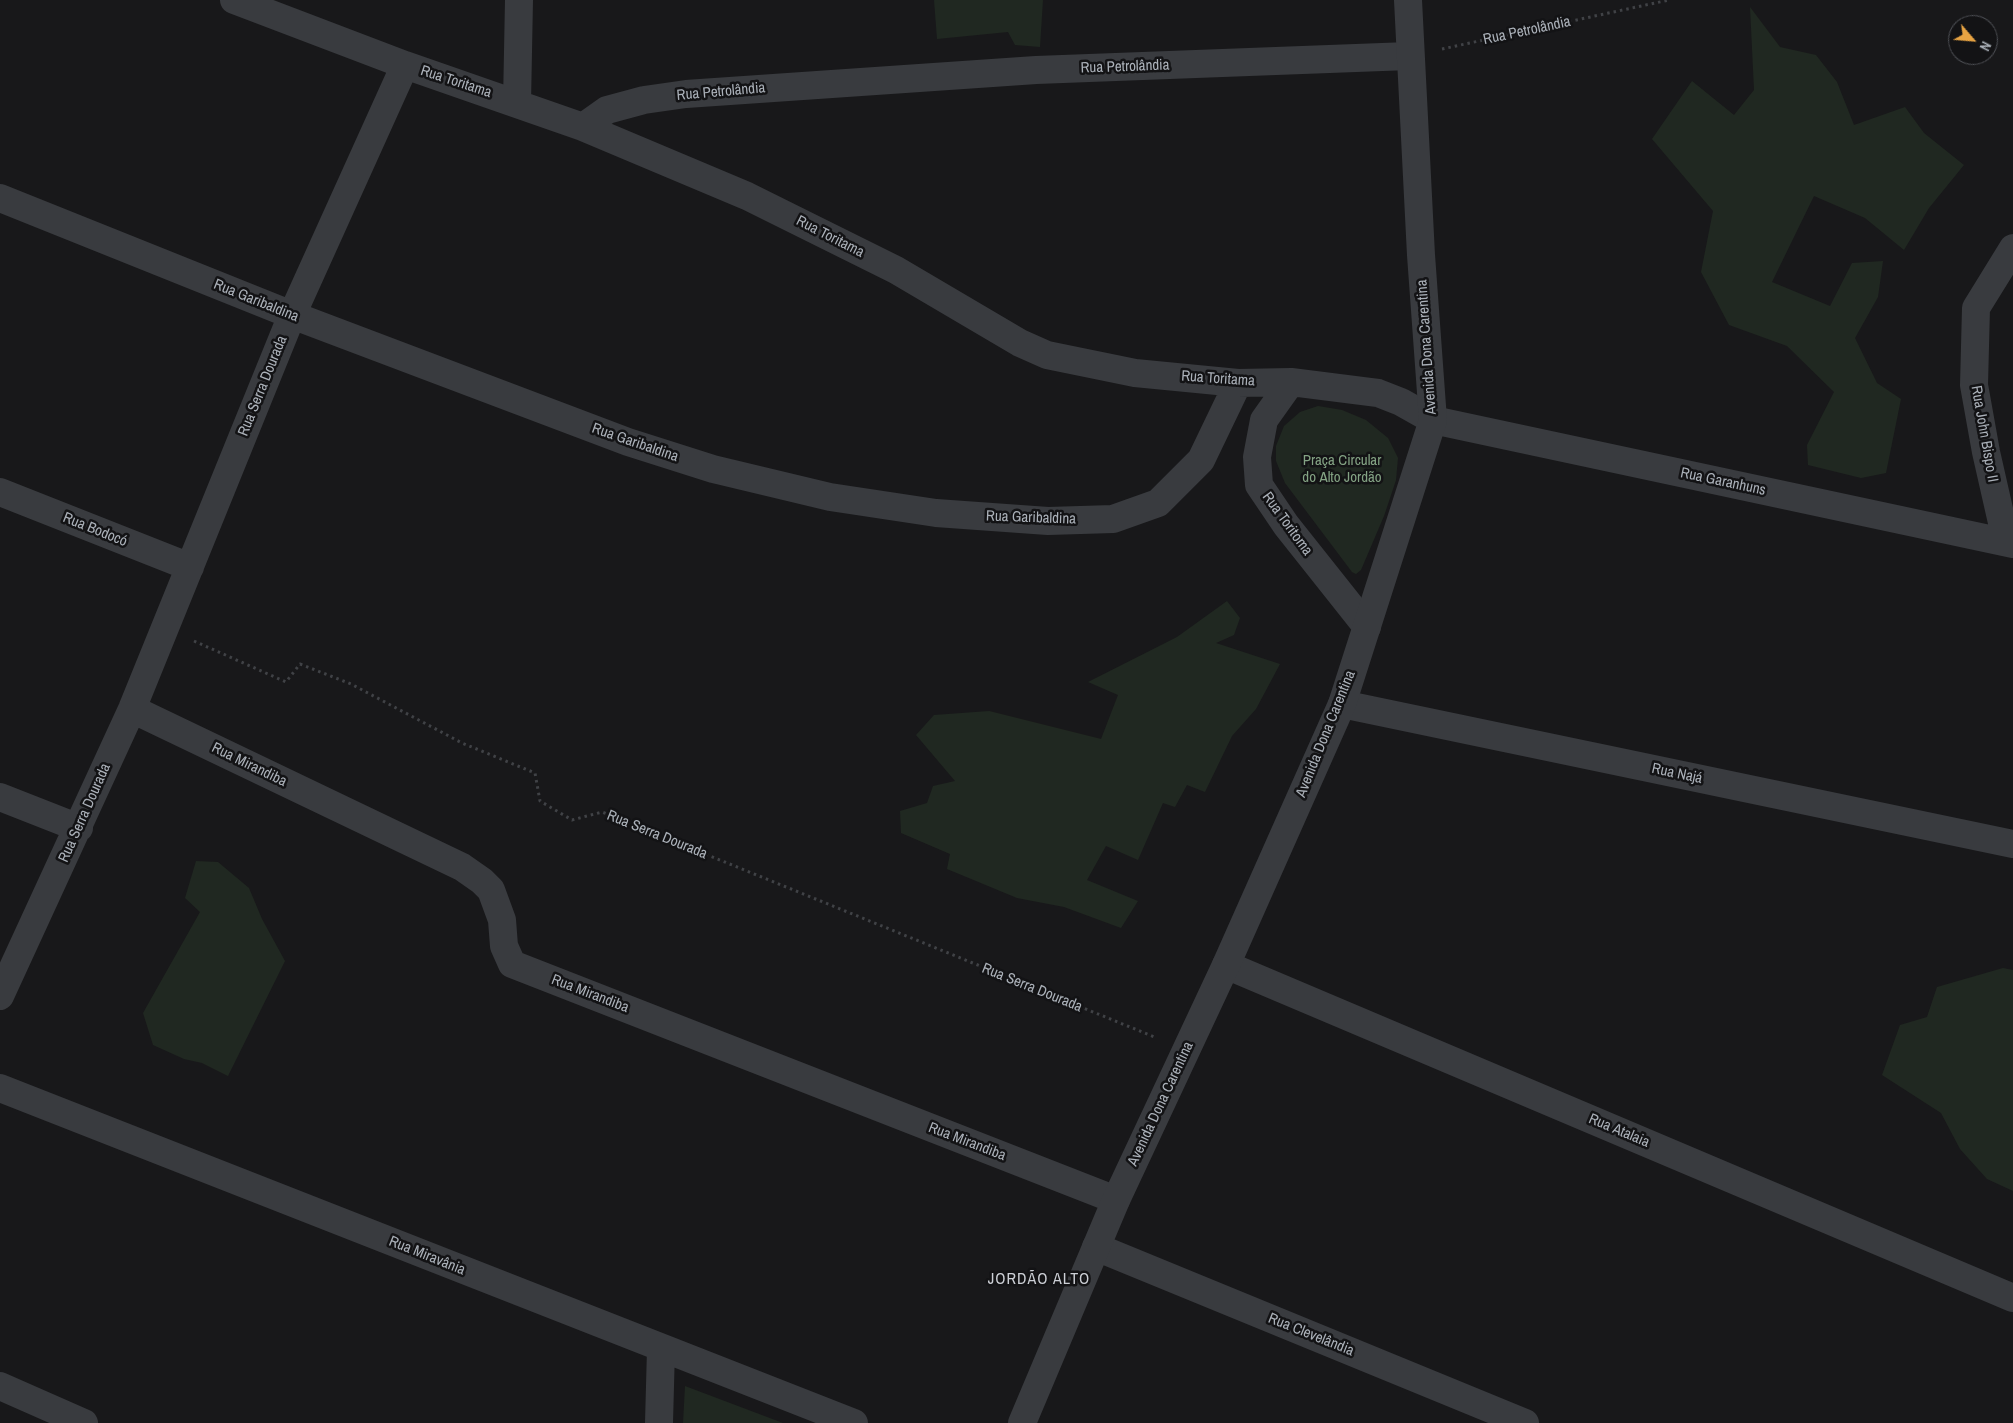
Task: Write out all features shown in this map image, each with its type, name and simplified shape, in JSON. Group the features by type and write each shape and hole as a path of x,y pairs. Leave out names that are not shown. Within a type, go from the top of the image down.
{"street":[{"name":"Rua Toritama","path":"234,0 405,65 583,127 764,204 896,270 1020,343 1047,355 1135,373 1238,383 1292,382 1378,393 1401,402 1433,420"},
{"path":"517,103 519,0"},
{"name":"Avenida Dona Carentina","path":"1022,1423 1116,1200 1226,965 1342,704 1433,420 1409,56 1408,0"},
{"name":"Rua Petrolândia","path":"583,127 607,110 644,100 686,94 1036,70 1409,56"},
{"name":"Rua Serra Dourada","path":"0,996 79,828 132,709 292,315 405,65"},
{"name":"Rua Garibaldina","path":"0,198 292,315 628,442 714,469 830,497 936,513 1029,520 1113,519 1158,503 1201,460 1238,383"},
{"name":"Rua John Bispo II","path":"2013,248 1976,308 1974,385 1986,452 2003,527 2013,535"},
{"name":"Rua Toritoma","path":"1292,382 1264,420 1257,457 1259,485 1286,525 1367,628"},
{"name":"Rua Garanhuns","path":"1433,420 2013,544"},
{"name":"Rua Bodocó","path":"0,492 190,567"},
{"name":"Rua Najá","path":"1342,704 2013,844"},
{"name":"Rua Mirandiba","path":"132,709 462,867 491,890 502,920 504,946 512,964 1116,1200"},
{"path":"0,798 79,828"},
{"name":"Rua Atalaia","path":"1226,965 2013,1298"},
{"name":"Rua Miravânia","path":"0,1088 661,1349 854,1423"},
{"name":"Rua Clevelândia","path":"1096,1247 1525,1423"},
{"path":"659,1423 661,1349"},
{"path":"0,1386 84,1423"}],"path":[{"name":"Rua Petrolândia","path":"1409,56 1669,0"},
{"name":"Rua Serra Dourada","path":"166,628 286,682 300,664 351,684 462,743 535,773 540,801 572,820 602,812 1185,1050"}],"green space":[{"path":"934,0 1043,0 1040,47 1015,45 1008,32 937,39"},
{"path":"1750,7 1780,47 1816,55 1837,82 1854,125 1905,107 1924,133 1964,165 1929,208 1904,250 1865,218 1814,196 1772,282 1830,306 1852,263 1883,261 1878,297 1855,338 1877,383 1901,399 1886,473 1861,478 1808,465 1807,445 1834,392 1787,346 1729,325 1701,272 1713,211 1652,139 1692,81 1734,115 1754,90"},
{"name":"Praça Circular do Alto Jordão","path":"1318,406 1342,410 1366,420 1388,438 1398,458 1396,480 1384,516 1361,570 1356,574 1352,572 1285,483 1276,461 1276,446 1284,426 1300,412"},
{"path":"1227,601 1240,618 1234,635 1216,643 1280,664 1256,709 1232,736 1205,792 1187,785 1175,807 1163,803 1138,860 1106,846 1087,880 1138,901 1121,928 1064,907 1017,898 947,869 950,854 901,833 900,811 927,803 933,786 955,781 916,735 934,715 989,711 1101,739 1118,695 1088,682 1177,637"},
{"path":"196,861 218,862 249,888 262,919 285,961 228,1076 202,1063 184,1059 153,1045 143,1013 200,912 185,898"},
{"path":"2003,968 2013,970 2013,1191 1987,1179 1960,1149 1941,1113 1882,1075 1900,1025 1927,1017 1937,987"},
{"path":"685,1386 783,1423 683,1423"}],"district":[{"name":"JORDÃO ALTO","path":"1039,1280"}]}
